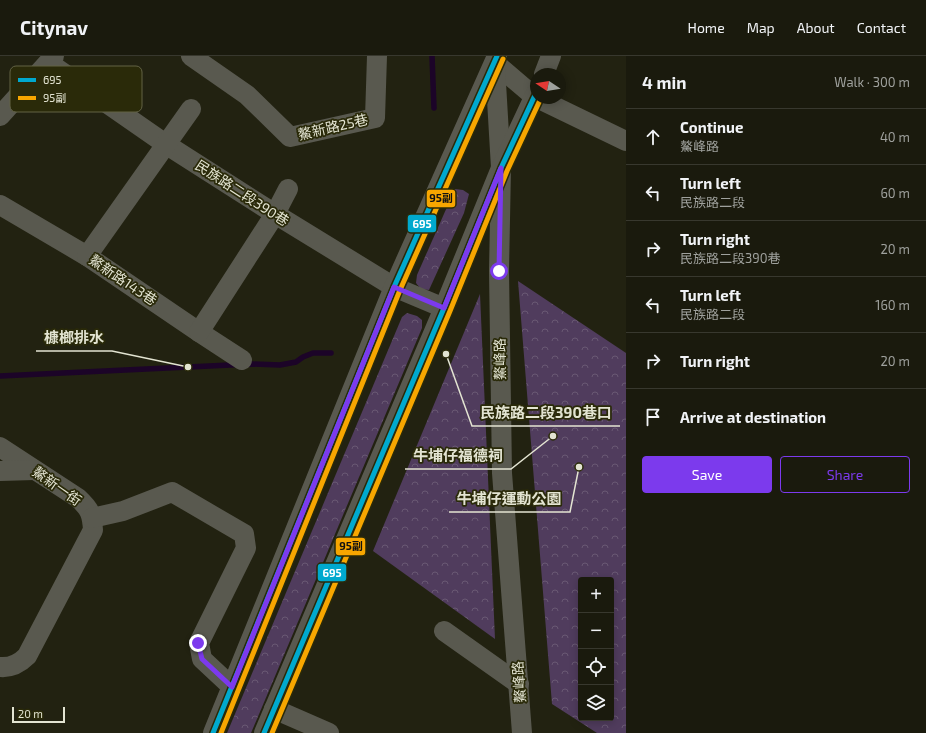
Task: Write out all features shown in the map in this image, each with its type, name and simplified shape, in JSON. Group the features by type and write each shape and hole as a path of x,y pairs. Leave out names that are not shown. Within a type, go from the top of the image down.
{"street":[{"name":"鰲新路25巷","path":"191,56 247,95 290,137 375,118 377,56"},
{"path":"546,68 551,56"},
{"path":"213,733 394,287 495,58 530,90"},
{"name":"鰲峰路","path":"495,58 501,168 499,271 502,473 522,733"},
{"name":"民族路二段390巷","path":"51,60 59,66"},
{"path":"264,733 444,308 501,168 532,104"},
{"path":"552,104 626,141"},
{"path":"0,116 10,105"},
{"path":"87,256 192,109"},
{"name":"民族路二段390巷","path":"123,112 167,144 275,214 394,287 444,308"},
{"path":"199,332 275,214 288,189"},
{"name":"鰲新路143巷","path":"0,205 87,256 242,360"},
{"name":"鰲新一街","path":"0,447 78,498 88,507 92,518 93,530 27,656 18,664 0,667"},
{"path":"0,471 34,470"},
{"path":"92,518 123,511 172,492 244,534 246,548 198,643 202,659 232,687"},
{"path":"444,632 519,684"},
{"path":"274,709 329,733"}],"green space":[{"path":"455,189 463,190 469,194 464,213 429,290 421,289 416,283 417,275"},
{"path":"518,281 626,353 626,733 597,733 578,721 614,721 614,577 578,577 578,721 552,704"},
{"path":"480,294 495,639 373,551"},
{"path":"407,313 417,316 422,320 422,328 251,733 227,733 402,317"}],"waterway":[{"path":"432,56 434,108"},
{"path":"0,376 251,364 280,365 296,362 313,353 331,353"}],"transit line":[{"name":"695","path":"213,733 394,287 497,56"},
{"name":"95副","path":"221,733 400,290 503,59"},
{"name":"695","path":"264,733 444,308 501,168 531,104"},
{"name":"95副","path":"272,733 450,311 507,171 538,104"}],"place":[{"name":"民族路二段390巷口","path":"446,354"},
{"name":"槺榔排水","path":"188,367"},
{"name":"牛埔仔福德祠","path":"553,436"},
{"name":"牛埔仔運動公園","path":"579,467"}],"route":[{"path":"198,643 202,659 232,687 394,287 444,308 501,168 499,271"}]}
